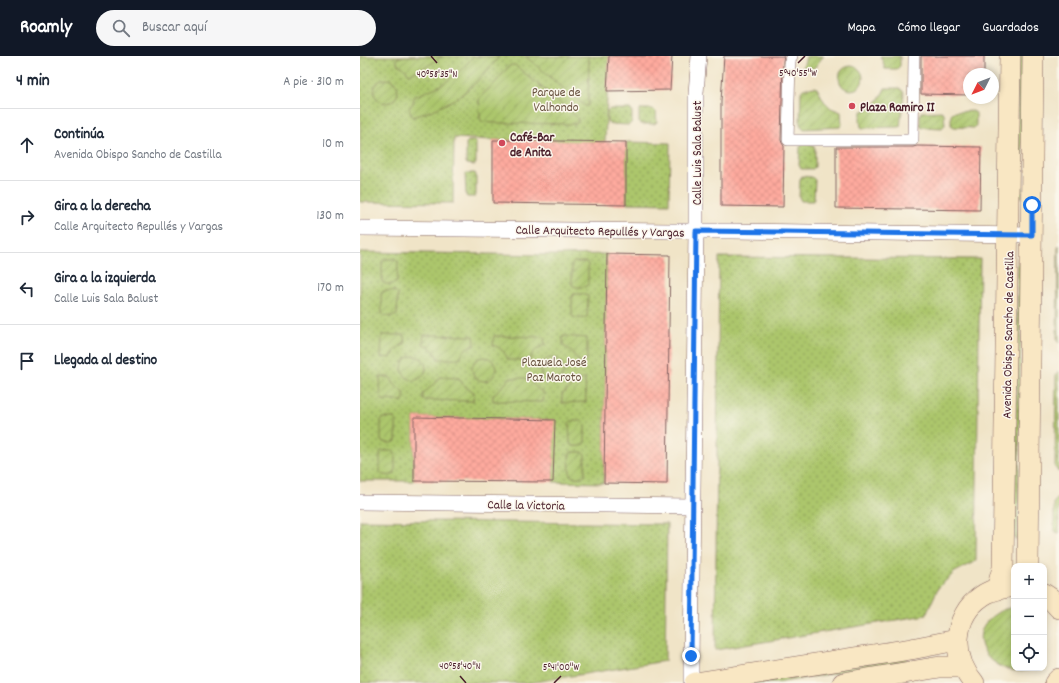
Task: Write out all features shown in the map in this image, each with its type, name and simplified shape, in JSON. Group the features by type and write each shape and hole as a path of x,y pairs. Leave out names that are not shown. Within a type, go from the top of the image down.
{"main road":[{"name":"Avenida Obispo Sancho de Castilla","path":"1006,587 1003,568 1010,56"},
{"name":"Avenida Obispo Sancho de Castilla","path":"1028,563 1033,56"},
{"path":"968,675 958,654 957,640 961,623 969,608 982,596 1006,587"},
{"path":"1047,596 1059,608"},
{"path":"695,683 911,649 957,640"},
{"path":"843,683 940,667 968,675"},
{"path":"1055,683 1059,679"}],"street":[{"name":"Calle Luis Sala Balust","path":"691,683 696,93 699,56"},
{"path":"792,56 790,61 788,140 914,140 914,56"},
{"name":"Calle Arquitecto Repullés y Vargas","path":"360,228 1032,235"},
{"name":"Calle la Victoria","path":"360,502 692,506"}],"green space":[{"name":"Parque de Valhondo","path":"360,56 609,56 605,142 454,138 453,203 360,202"},
{"path":"405,56 442,56 418,71 409,74 403,67 397,64 397,58"},
{"path":"474,56 499,57 479,80 459,96 426,113 412,117 409,108 413,103 414,97 443,84 459,72"},
{"path":"525,56 589,56 588,106 585,106"},
{"path":"806,56 824,56 814,68 808,69 803,68"},
{"path":"880,56 900,56 900,66 897,69 885,69"},
{"path":"1018,56 1023,56 1022,197 1017,198"},
{"path":"515,65 578,118 578,122 575,124 482,122 480,118 479,98 495,83 509,66"},
{"path":"851,66 860,69 863,78 860,87 851,90 842,87 839,78 842,69"},
{"path":"386,79 395,82 398,91 395,100 386,103 377,100 374,91 377,82"},
{"path":"815,87 824,101 831,108 841,112 842,125 840,127 804,129 800,124 801,92 805,88"},
{"path":"885,88 899,88 904,93 900,127 861,127 860,117 862,111 870,108 876,102"},
{"path":"610,109 630,109 632,111 632,122 629,125 610,124 607,121 607,111"},
{"path":"641,109 653,109 656,112 657,122 654,124 641,124 639,122 639,111"},
{"path":"941,111 944,113 945,125 942,128 922,127 920,125 921,112"},
{"path":"973,111 976,113 976,125 974,128 954,127 951,125 951,114 953,112"},
{"path":"468,141 476,142 475,165 466,163 466,143"},
{"path":"626,142 670,143 669,204 626,203"},
{"path":"802,144 812,144 815,148 815,167 813,169 801,169 799,165 800,147"},
{"path":"475,173 476,175 475,197 466,196 465,174"},
{"path":"802,176 812,177 815,180 813,201 801,201 799,197 800,179"},
{"path":"1059,245 1059,343 1057,341"},
{"name":"Plazuela José Paz Maroto","path":"360,252 555,255 607,254 604,483 553,482 554,420 414,417 414,481 360,481"},
{"path":"719,257 980,259 976,561 955,572 938,588 926,615 715,650"},
{"path":"1022,257 1018,539 1014,539 1018,258"},
{"path":"384,259 396,259 398,262 396,283 387,284 382,282 382,262"},
{"path":"574,262 586,262 588,265 588,285 578,287 572,285 572,264"},
{"path":"383,291 395,291 398,294 397,315 385,316 382,314 381,294"},
{"path":"574,294 586,294 588,296 587,317 576,318 572,316 572,296"},
{"path":"382,335 404,335 405,344 396,349 391,358 381,357"},
{"path":"424,335 474,336 475,344 462,353 460,359 438,359 436,354 428,346 423,344"},
{"path":"494,336 544,337 545,345 532,354 530,360 508,360 506,355 498,347 493,345"},
{"path":"563,336 587,338 587,359 578,361 572,352 563,346"},
{"path":"414,356 423,359 426,368 423,377 414,380 405,377 402,368 405,359"},
{"path":"484,357 493,360 496,369 493,378 484,381 475,378 472,369 475,360"},
{"path":"552,358 561,361 564,370 561,379 552,382 543,379 540,370 543,361"},
{"path":"1059,371 1059,472 1055,468 1056,375"},
{"path":"380,377 390,377 396,386 405,393 403,401 381,400"},
{"path":"439,377 459,378 465,386 474,392 473,401 423,400 423,394 436,382"},
{"path":"509,378 529,378 535,387 544,393 543,402 493,401 493,395 506,383"},
{"path":"585,379 586,402 562,403 562,394 570,388 576,380"},
{"path":"382,418 394,418 396,421 396,441 392,443 381,441"},
{"path":"571,421 583,421 585,424 585,444 575,446 570,444 569,423"},
{"path":"381,451 393,451 395,453 395,474 383,475 380,473"},
{"path":"571,452 583,452 585,455 585,475 575,477 570,475 569,455"},
{"path":"1059,498 1059,533 1054,529 1054,502"},
{"path":"360,520 667,524 665,661 528,683 360,683"},
{"path":"1011,608 1011,669 996,664 987,656 982,645 981,634 985,623 998,612"},
{"path":"906,657 907,661 777,683 746,683"}],"building":[{"path":"609,56 672,56 670,90 607,91"},
{"path":"724,56 784,56 781,140 784,146 783,207 721,206 721,101"},
{"path":"921,56 984,56 984,68 963,68 963,95 921,94"},
{"path":"493,140 626,142 626,205 493,203"},
{"path":"836,147 981,147 980,210 836,208"},
{"path":"607,254 670,255 667,484 604,483"},
{"path":"414,417 555,420 553,482 414,481"}],"place":[{"name":"Plaza Ramiro II","path":"852,106"},
{"name":"Café-Bar de Anita","path":"502,143"}],"route":[{"path":"691,656 696,231 1032,235 1032,205"}]}
